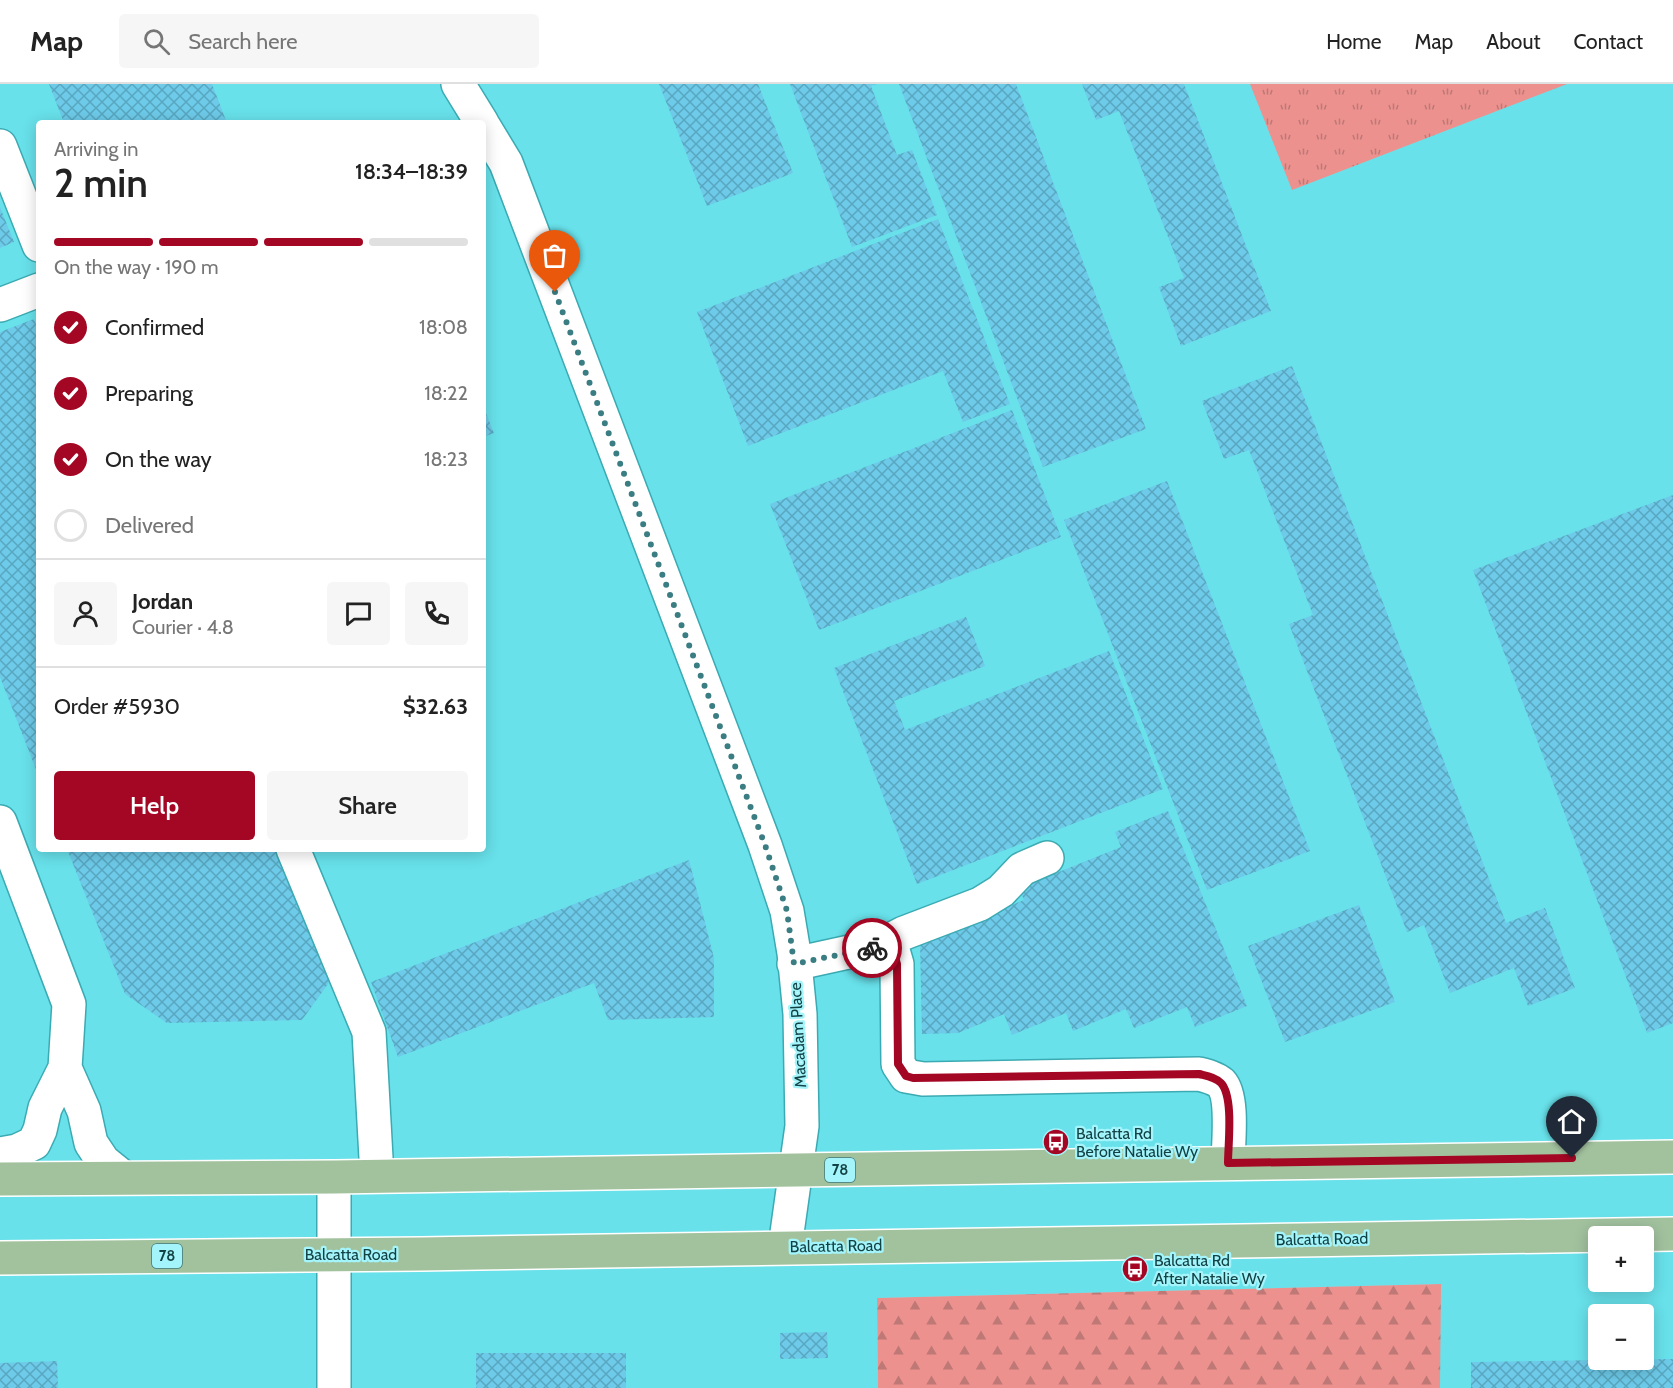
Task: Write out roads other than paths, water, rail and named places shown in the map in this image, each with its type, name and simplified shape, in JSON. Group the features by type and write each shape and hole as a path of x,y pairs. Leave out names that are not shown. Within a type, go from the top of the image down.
{"main road":[{"name":"78","path":"0,1179 797,1171 1673,1157"},
{"name":"Balcatta Road","path":"0,1258 1673,1234"}],"street":[{"name":"Macadam Place","path":"458,84 480,120"},
{"name":"Macadam Place","path":"486,129 506,163 765,845 787,911 800,1014 802,1126 785,1247"},
{"path":"0,146 36,237"},
{"path":"0,305 36,291"},
{"path":"0,822 69,1004 65,1068 45,1108 40,1130 34,1143 17,1151 0,1154"},
{"path":"294,852 369,1032 377,1176"},
{"path":"794,964 866,950 980,904 1001,891 1022,869 1047,858"},
{"path":"890,940 897,964 898,1064 906,1076 923,1079 1199,1074 1212,1077 1224,1088 1227,1102 1228,1163"},
{"path":"65,1068 84,1111 91,1143 103,1161 124,1178"},
{"path":"334,1177 334,1388"}],"place":[{"name":"Balcatta Rd Before Natalie Wy","path":"1056,1142"},
{"name":"Balcatta Rd After Natalie Wy","path":"1135,1269"}]}
